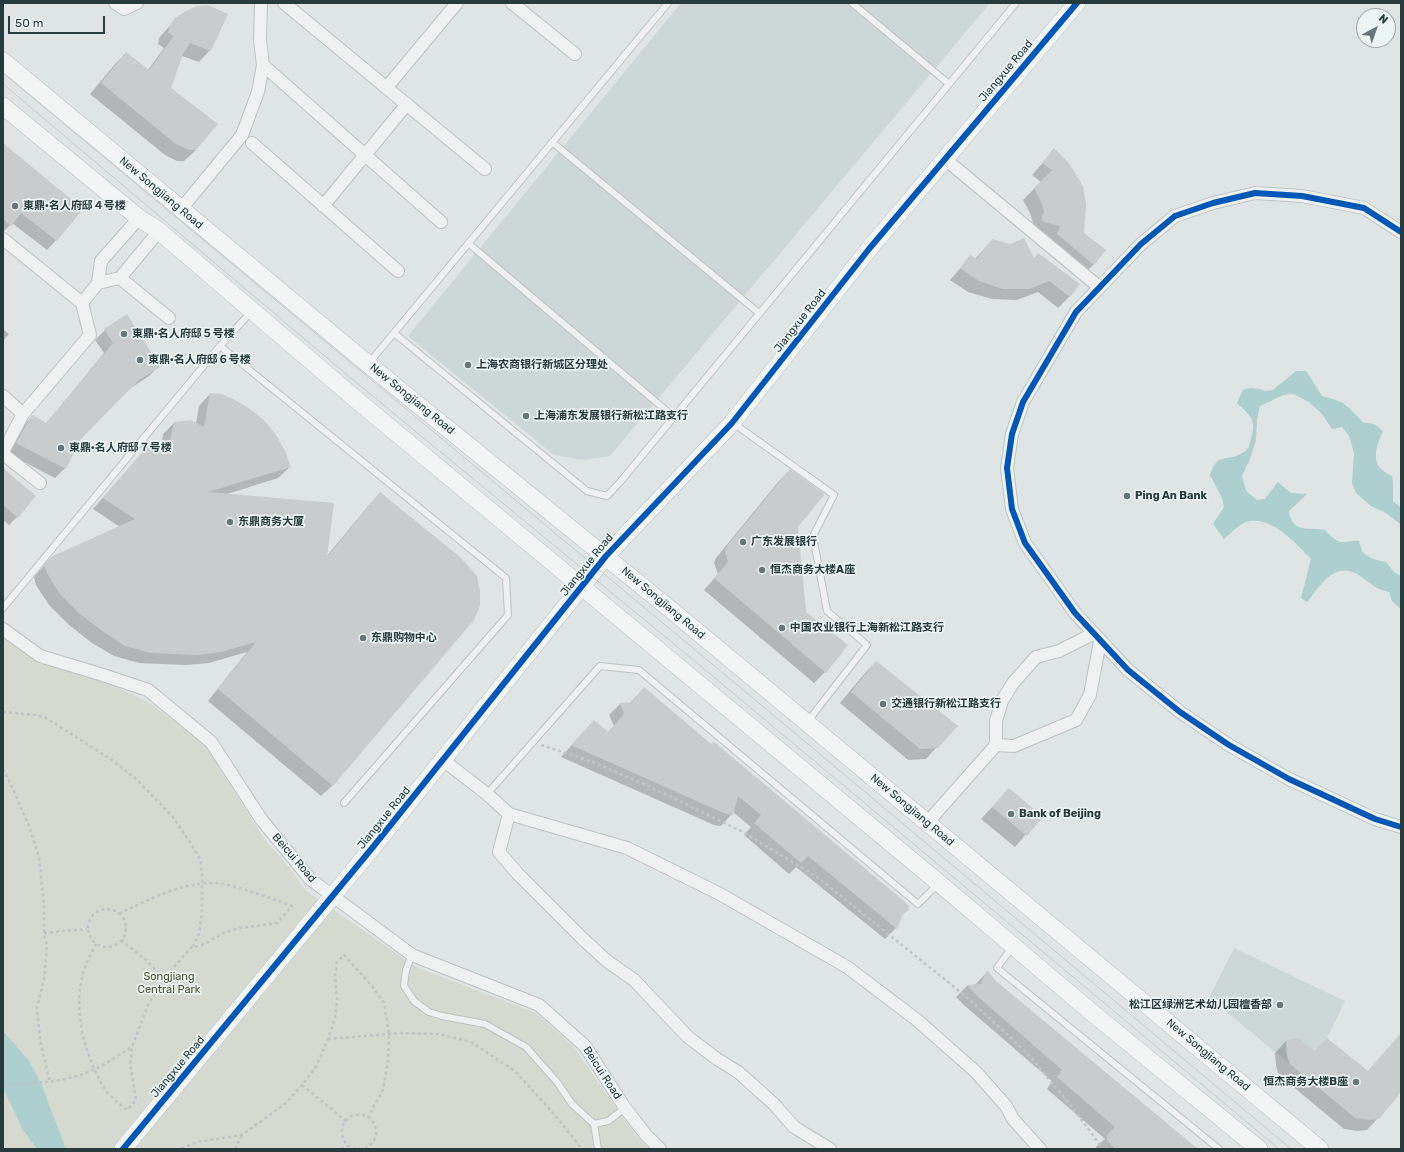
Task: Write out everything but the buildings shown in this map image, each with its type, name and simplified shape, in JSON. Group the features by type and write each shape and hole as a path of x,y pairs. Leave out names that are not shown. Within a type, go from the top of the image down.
{"main road":[{"name":"Jiangxue Road","path":"123,1149 333,896 606,556 732,423 869,249 1077,3"},
{"name":"New Songjiang Road","path":"3,61 368,364 606,556 807,722 1320,1149"},
{"path":"3,106 139,218 159,232 359,402 939,883 1090,1011 1259,1149"}],"street":[{"path":"115,3 124,9 137,3"},
{"path":"180,209 242,134 258,92 263,65 260,40 261,3"},
{"path":"284,3 485,169"},
{"path":"386,87 457,3"},
{"path":"512,3 575,54"},
{"path":"263,65 441,222"},
{"path":"323,206 406,104"},
{"path":"252,143 398,271"},
{"path":"945,159 1099,287"},
{"path":"1401,232 1364,208 1302,196 1255,192 1213,202 1175,216 1141,244 1076,312 1023,402 1012,434 1007,468 1012,509 1025,543 1075,613 1128,670 1180,712 1229,745 1289,779 1375,818 1401,827"},
{"path":"82,303 98,283 101,261 139,218"},
{"path":"98,283 120,278 159,232"},
{"path":"3,239 82,303 90,335 23,414 3,453 40,483"},
{"path":"120,278 169,318"},
{"path":"3,396 23,414"},
{"name":"Beicui Road","path":"3,629 40,656 148,690 211,742 261,819 310,879 412,955 539,1005 585,1046 625,1108 646,1135 660,1149"},
{"path":"996,745 1014,746 1076,720 1090,695 1097,638"},
{"path":"927,823 996,745 996,720 1002,701 1013,683 1036,657 1097,638"},
{"path":"443,760 509,814 626,848 720,894 847,967 917,1020 976,1072 1006,1106 1013,1118 1040,1149"},
{"path":"509,814 499,852 518,874 607,961 634,980 688,1036 738,1072 774,1104 794,1127 830,1149"}],"lane":[{"path":"368,364 668,3"},
{"path":"852,3 949,84"},
{"path":"394,333 587,491 607,496 1016,3"},
{"path":"552,142 759,313"},
{"path":"468,243 674,417"},
{"path":"3,608 220,346 252,311"},
{"path":"220,346 506,578 508,615 344,803"},
{"path":"732,423 834,495 813,536 827,611 867,645 807,722"},
{"path":"486,794 600,666 639,670 918,904 939,883"},
{"path":"1013,946 997,968 1219,1149"},
{"path":"412,955 406,970 404,986 414,1001 429,1012 485,1024 526,1047 557,1082 572,1104 594,1124 598,1149"},
{"path":"594,1124 608,1121 625,1108"}],"path":[{"path":"3,712 36,715 46,718 112,760 136,779 172,816 200,859 202,875 202,913 199,934 192,947 164,978 147,1007 132,1046 130,1064 136,1100 127,1110 113,1098 100,1082 84,1038 79,1002 82,976 96,944"},
{"path":"533,742 593,762 644,784 743,832 817,878 963,994 1008,1035 1038,1066 1072,1107 1103,1149"},
{"path":"3,769 12,785 29,826 39,857 44,905 44,933 46,946 44,979 38,1008 40,1040 50,1082"},
{"path":"120,913 171,891 198,884 214,883 233,886 292,906 277,923 238,928 224,933 200,946 192,947"},
{"path":"108,908 120,913 126,924 124,935 121,940 112,946 106,947 96,944 89,935 87,929 88,923 95,912 108,908"},
{"path":"44,933 87,929"},
{"path":"121,940 146,960 164,978"},
{"path":"182,1149 197,1142 242,1135 286,1103 302,1085 316,1067 335,1018 337,999 335,976 337,962 344,955 372,986 384,1003 389,1034 388,1060 383,1090 368,1117"},
{"path":"328,1039 399,1033 439,1034 471,1042 515,1071 554,1114 582,1149"},
{"path":"3,1085 44,1083 79,1076 95,1069 132,1046"},
{"path":"302,1085 346,1121"},
{"path":"356,1149 348,1146 342,1136 343,1125 350,1117 362,1115 368,1117 375,1126 376,1132 373,1143 369,1147 363,1149"},
{"path":"235,1149 242,1135"},
{"path":"341,1149 348,1146"}],"shaded area":[{"path":"681,3 990,3 610,456 583,460 554,455 408,336"},
{"name":"松江区绿洲艺术幼儿园檀香部","path":"1234,948 1345,1001 1327,1038 1310,1059 1308,1046 1299,1038 1286,1040 1285,1052 1290,1064 1223,1009 1208,1000"}],"green space":[{"name":"Songjiang Central Park","path":"3,635 105,681 151,704 203,742 265,840 292,871 305,890 416,967 536,1013 574,1047 613,1104 639,1139 649,1149 3,1149"}],"water":[{"path":"1296,371 1306,371 1322,396 1342,403 1364,423 1375,424 1383,432 1376,450 1376,461 1381,469 1392,476 1393,501 1401,508 1401,525 1386,513 1371,506 1356,493 1352,483 1354,453 1349,436 1342,427 1332,429 1322,414 1309,402 1293,394 1283,395 1260,406 1257,420 1256,440 1250,459 1242,476 1246,491 1257,500 1265,499 1278,482 1291,493 1307,494 1289,511 1294,523 1302,528 1325,530 1333,538 1340,542 1359,541 1362,551 1367,556 1386,562 1394,572 1401,576 1401,609 1392,601 1389,592 1375,587 1357,574 1348,571 1334,573 1322,583 1307,602 1301,598 1311,559 1290,538 1273,526 1264,522 1255,521 1243,523 1224,539 1213,524 1224,507 1222,498 1210,475 1213,468 1219,460 1236,456 1245,451 1249,447 1253,432 1251,418 1237,403 1243,390 1250,388 1265,391 1273,390"},
{"path":"3,1031 30,1062 42,1086 66,1149 37,1149 23,1130 3,1088"}],"tram line":[{"path":"3,73 1291,1149"},
{"path":"3,84 352,379 697,663 1279,1149"}],"cycle path":[{"path":"123,1149 373,847 606,556 732,423 869,249 1077,3"},
{"path":"1401,232 1364,208 1302,196 1255,193 1213,203 1175,216 1141,244 1076,312 1023,402 1012,434 1007,468 1012,509 1025,543 1075,613 1128,670 1180,712 1229,745 1289,779 1375,819 1401,827"}],"place":[{"name":"東鼎·名人府邸４号楼","path":"15,206"},
{"name":"東鼎·名人府邸５号楼","path":"124,334"},
{"name":"東鼎·名人府邸６号楼","path":"140,360"},
{"name":"上海农商银行新城区分理处","path":"468,365"},
{"name":"上海浦东发展银行新松江路支行","path":"526,416"},
{"name":"東鼎·名人府邸７号楼","path":"61,448"},
{"name":"Ping An Bank","path":"1127,496"},
{"name":"东鼎商务大厦","path":"230,522"},
{"name":"广东发展银行","path":"743,542"},
{"name":"恒杰商务大楼A座","path":"762,570"},
{"name":"中国农业银行上海新松江路支行","path":"782,628"},
{"name":"东鼎购物中心","path":"363,638"},
{"name":"交通银行新松江路支行","path":"883,704"},
{"name":"Bank of Beijing","path":"1011,814"},
{"name":"松江区绿洲艺术幼儿园檀香部","path":"1280,1005"},
{"name":"恒杰商务大楼B座","path":"1356,1082"}]}
